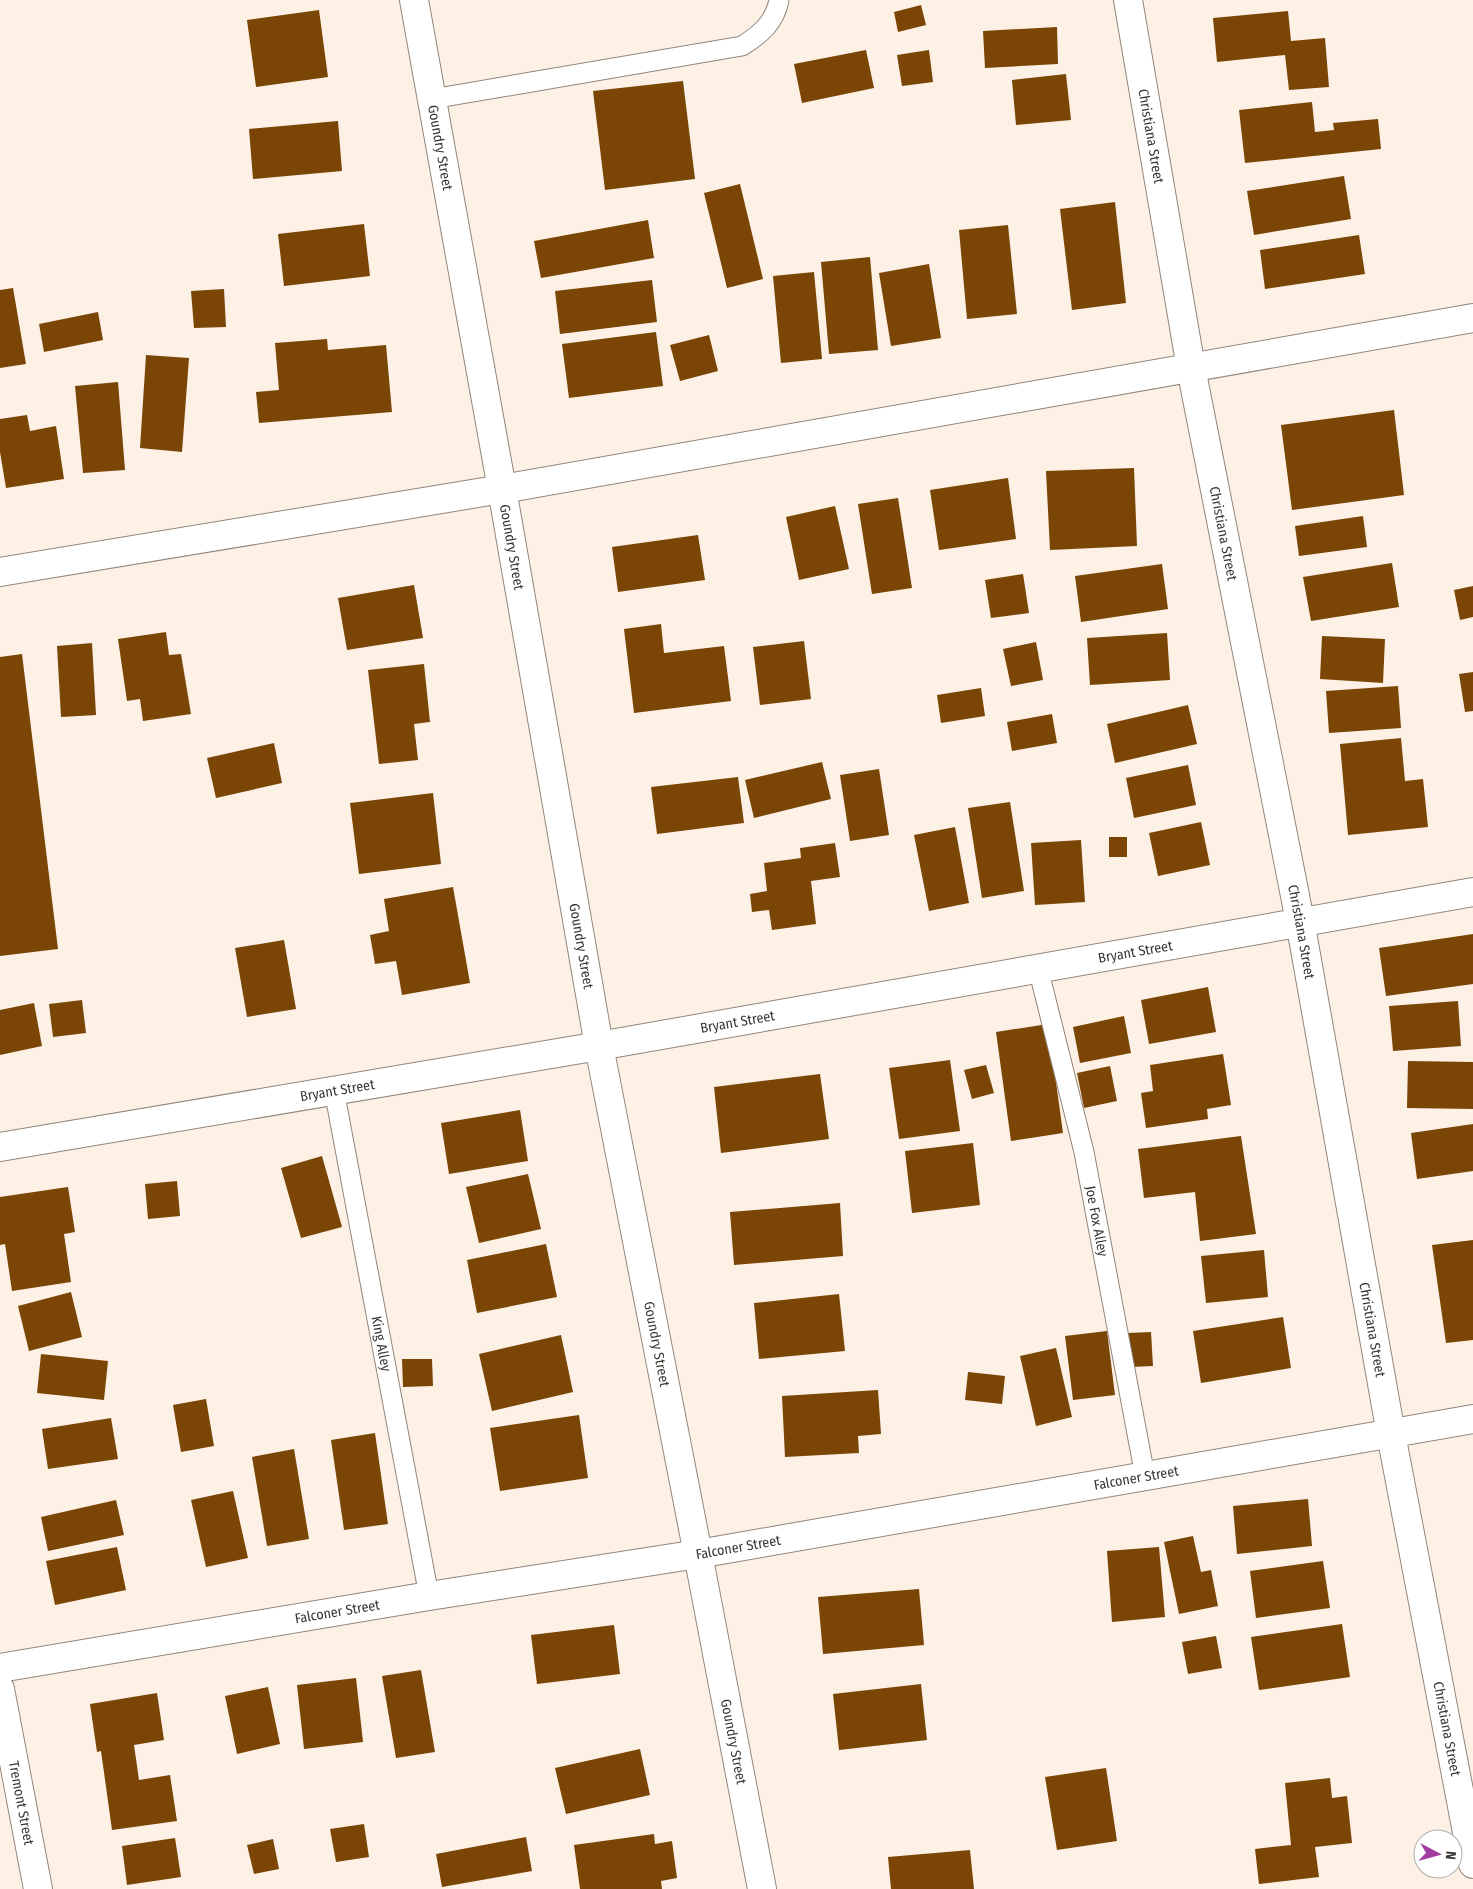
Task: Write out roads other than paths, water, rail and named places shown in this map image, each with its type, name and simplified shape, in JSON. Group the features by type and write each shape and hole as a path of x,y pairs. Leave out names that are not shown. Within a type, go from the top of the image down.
{"street":[{"name":"Goundry Street","path":"414,0 502,488 599,1046 762,1889"},
{"name":"Christiana Street","path":"1128,0 1191,368 1300,921 1391,1434 1473,1864"},
{"path":"0,572 502,488 1473,318"},
{"name":"Bryant Street","path":"0,1147 599,1046 1473,892"},
{"name":"Falconer Street","path":"0,1668 428,1596 698,1554 1473,1419"},
{"name":"Tremont Street","path":"0,1689 38,1889"}],"lane":[{"path":"432,99 742,46 759,36 777,11 779,0"},
{"name":"Joe Fox Alley","path":"1038,968 1084,1152 1145,1476"},
{"name":"King Alley","path":"334,1090 428,1596"}]}
